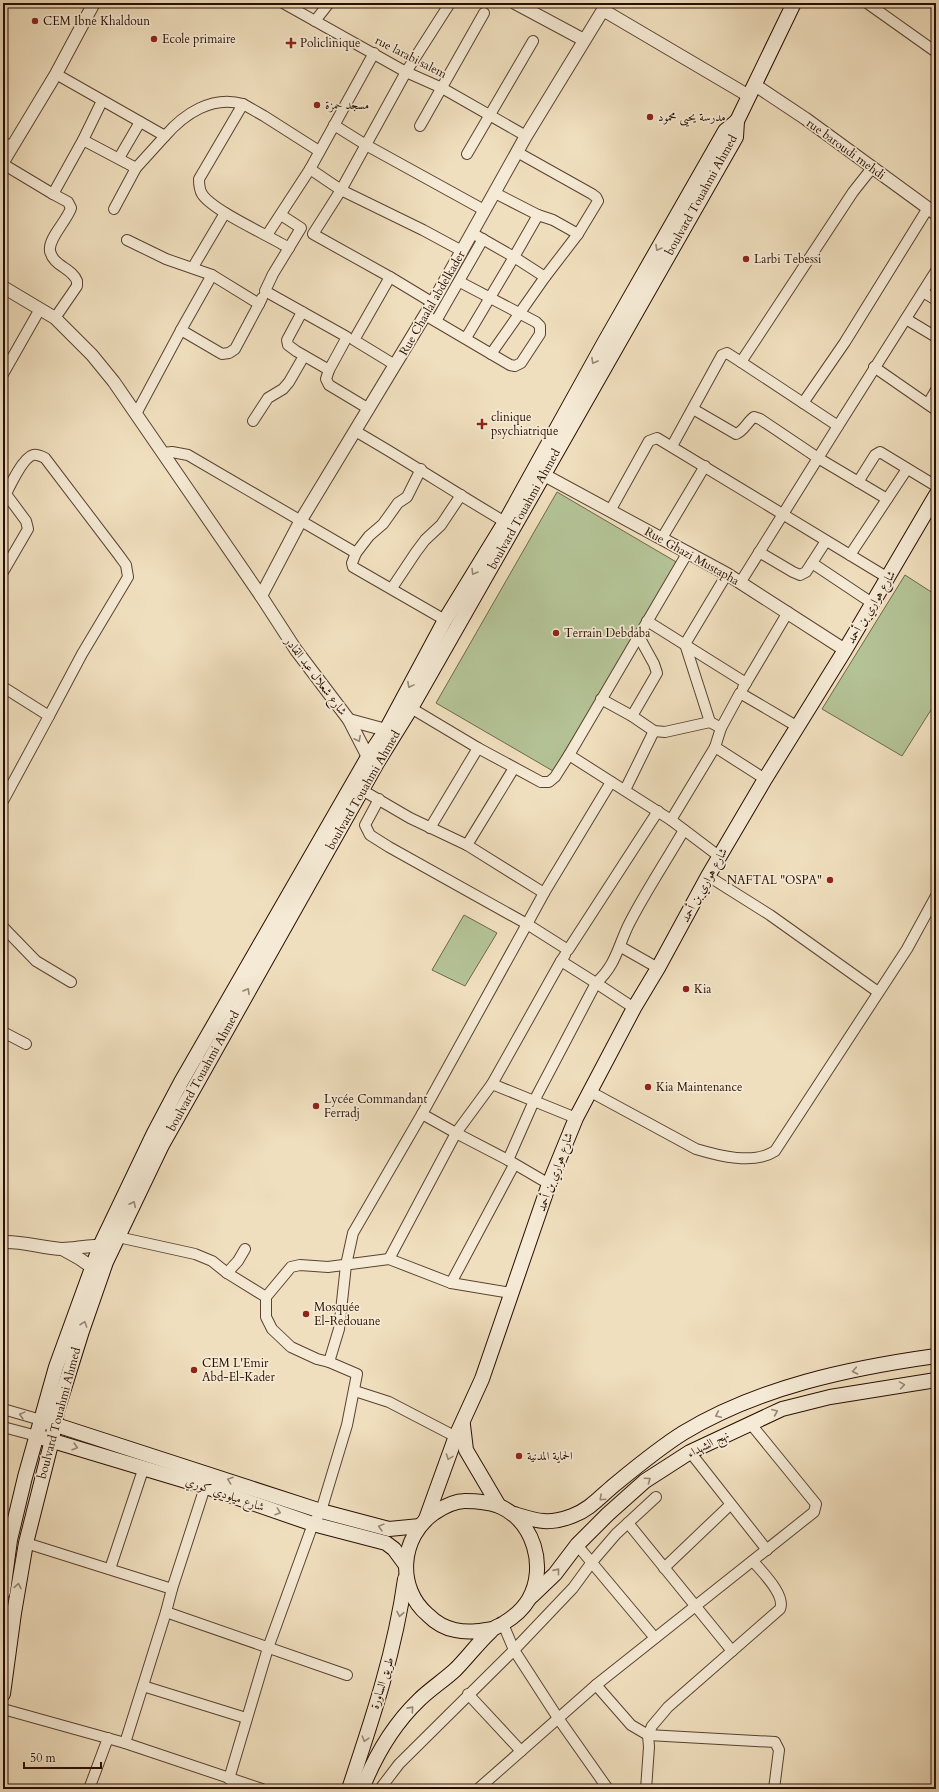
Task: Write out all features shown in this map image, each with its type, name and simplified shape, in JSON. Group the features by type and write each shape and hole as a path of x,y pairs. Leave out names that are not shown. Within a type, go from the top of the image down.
{"main road":[{"name":"boulvard Touahmi Ahmed","path":"390,732 411,708 539,472 736,137 737,121 794,3"},
{"name":"boulvard Touahmi Ahmed","path":"110,1244 154,1133 195,1071 390,732 445,620 505,522 539,472"},
{"name":"شارع هواري بن أحمد","path":"460,1439 463,1420 482,1379 543,1206 549,1184 576,1118 589,1091 708,876 765,779 845,650 936,495"},
{"name":"boulvard Touahmi Ahmed","path":"229,1012 362,790 373,760"},
{"name":"boulvard Touahmi Ahmed","path":"3,1592 10,1540 56,1367 96,1271 162,1145 195,1071"},
{"name":"boulvard Touahmi Ahmed","path":"3,1694 14,1613 26,1543 52,1440 54,1424 63,1388 96,1271"},
{"name":"نهج الشهداء","path":"505,1510 541,1522 554,1521 573,1516 597,1502 613,1487 677,1437 715,1416 774,1392 835,1375 936,1356"},
{"name":"نهج الشهداء","path":"529,1599 555,1574 577,1545 608,1514 645,1481 690,1452 782,1409 830,1397 936,1380"},
{"name":"شارع ميلودي كوري","path":"41,1420 207,1480 313,1524 386,1543 394,1549 405,1570"},
{"name":"شارع ميلودي كوري","path":"37,1436 144,1467 207,1480 389,1529 423,1522"},
{"path":"362,1789 370,1767 393,1729 419,1700 455,1670 498,1627 522,1609 529,1599 536,1581 537,1562 534,1544 525,1527 505,1510 471,1460 460,1439"},
{"path":"460,1439 423,1522 412,1537 407,1550 405,1570 411,1594 421,1610 436,1622 460,1631 473,1632 498,1627"},
{"path":"423,1522 442,1507 461,1501 480,1501 505,1510"},
{"name":"طريق الساورة","path":"349,1789 388,1668 395,1636 405,1570"}],"street":[{"path":"55,318 76,286 77,281 72,273 57,263 50,250 53,240 71,208 68,202 3,163 7,145 56,74 94,3"},
{"name":"rue larabi salem","path":"283,3 406,72 442,88 526,136"},
{"path":"315,21 329,3"},
{"path":"313,234 341,190 406,72 450,3"},
{"path":"515,3 584,40"},
{"path":"868,3 936,52"},
{"name":"Rue Chaalal abdelkader","path":"261,596 301,520 433,303 526,136 604,6"},
{"name":"rue baroudi mehdi","path":"604,6 752,91 872,168 932,211"},
{"path":"420,126 484,13"},
{"path":"467,154 534,42"},
{"path":"267,235 310,169 374,53"},
{"path":"56,74 165,136"},
{"path":"53,194 83,140 102,101"},
{"path":"114,209 136,168 177,122 191,112 211,104 232,101 243,104 319,151"},
{"path":"243,104 199,179 201,193 208,201 225,213 288,248"},
{"path":"119,158 140,122"},
{"path":"334,125 366,145 484,210"},
{"path":"83,140 136,168"},
{"path":"492,354 545,277 578,234 598,203 598,199 592,194 549,174 518,152"},
{"path":"740,362 853,192 872,168"},
{"path":"310,169 341,190 462,251"},
{"path":"495,193 538,215 553,220 578,234"},
{"path":"803,403 932,211"},
{"path":"193,267 225,213"},
{"path":"281,215 301,228 390,276 433,303"},
{"path":"466,338 538,215"},
{"path":"181,330 222,354 229,353 235,349 265,290 301,228"},
{"path":"472,233 545,277"},
{"path":"436,321 460,282 483,239"},
{"path":"128,240 166,259 193,267 212,275 259,304"},
{"path":"740,583 936,271"},
{"path":"136,414 212,275"},
{"path":"369,409 329,385 326,380 329,370 390,276"},
{"path":"425,315 510,365 518,364 525,358 540,334 541,330 536,322 460,282"},
{"name":"شارع شعلال عبد القادر","path":"3,287 55,318 92,355 114,382 261,596 296,650 349,720 373,760"},
{"path":"265,290 395,365"},
{"path":"923,292 936,300"},
{"path":"3,374 40,309"},
{"path":"302,312 288,340 290,348 329,370"},
{"path":"906,319 936,337"},
{"path":"672,446 722,355 727,353 838,426"},
{"path":"253,421 268,398 283,389 289,382 304,356"},
{"path":"874,368 932,407 936,390"},
{"path":"693,409 736,434 740,433 751,420 757,417 818,458 887,499"},
{"path":"354,431 421,469 505,522"},
{"path":"610,510 649,441 657,438 888,578"},
{"path":"163,454 172,452 188,455 356,553"},
{"path":"858,482 878,452 936,486"},
{"path":"3,572 28,529 26,521 4,497 24,462 32,455 38,455 45,458 118,554 128,571 128,577 82,654 3,801"},
{"path":"662,538 705,466"},
{"path":"421,469 407,497 398,503 388,519 373,531 356,553 352,562 353,566 445,620"},
{"path":"850,555 907,469"},
{"name":"Rue Ghazi Mustapha","path":"539,472 728,574 845,650"},
{"path":"392,588 425,540 441,525 460,495"},
{"path":"759,552 797,574 803,574 826,541"},
{"path":"411,708 514,768 541,782 549,782 555,777 569,755 688,552"},
{"path":"812,563 872,604"},
{"path":"710,722 685,644 728,574"},
{"path":"671,820 715,747 721,728 788,612"},
{"path":"647,621 746,683"},
{"path":"632,716 657,673 654,664 638,635"},
{"path":"3,687 49,716"},
{"path":"740,693 798,727"},
{"path":"601,699 632,716 654,731 665,732 710,722 721,728"},
{"path":"349,720 390,732"},
{"path":"625,790 654,731"},
{"path":"715,747 765,779"},
{"path":"430,828 478,748"},
{"path":"569,755 658,811 720,857"},
{"path":"467,845 514,768"},
{"path":"329,1362 339,1329 346,1265 353,1233 422,1114 544,893 611,782"},
{"path":"362,790 430,828 467,845 544,893"},
{"path":"379,799 365,825 370,835 527,924 568,950"},
{"path":"389,1259 456,1133 492,1084 561,960 658,811"},
{"path":"451,1283 511,1163 534,1101 596,983 604,975 621,947 624,934 630,922 684,830"},
{"path":"708,876 770,915 878,992"},
{"path":"589,1091 696,1149 712,1154 752,1158 768,1156 775,1151 907,949 936,896"},
{"path":"3,927 36,961 70,982"},
{"path":"621,947 658,968"},
{"path":"561,960 634,1008"},
{"path":"3,1032 26,1044"},
{"path":"492,1084 576,1118"},
{"path":"422,1114 549,1184"},
{"path":"3,1235 9,1242 62,1249 110,1244 195,1254 212,1261 227,1273 266,1297"},
{"path":"62,1249 80,1259 96,1271"},
{"path":"227,1273 238,1261 245,1249"},
{"path":"229,1779 268,1648 313,1524 321,1511 347,1425 358,1376 356,1372 317,1359 291,1347 278,1336 272,1329 266,1317 266,1297 291,1267 300,1265 328,1267 389,1259 451,1283 511,1294"},
{"path":"355,1391 389,1402 460,1439"},
{"path":"3,1409 41,1420"},
{"path":"478,1789 596,1685 814,1512 816,1504 750,1423"},
{"path":"3,1427 37,1436"},
{"path":"690,1452 730,1505 767,1550"},
{"path":"110,1569 144,1467"},
{"path":"125,1743 207,1480"},
{"path":"380,1789 399,1764 514,1650 573,1588 592,1562 656,1497"},
{"path":"664,1568 730,1505"},
{"path":"628,1524 732,1651"},
{"path":"26,1543 172,1589"},
{"path":"577,1545 655,1638"},
{"path":"646,1789 649,1747 648,1735 652,1726 668,1708 780,1609 782,1604 780,1596 753,1561"},
{"path":"166,1612 347,1676"},
{"path":"498,1627 558,1718 608,1789"},
{"path":"596,1685 631,1725 648,1735 775,1742 779,1750 774,1789"},
{"path":"143,1686 246,1718"},
{"path":"468,1694 521,1751"},
{"path":"3,1709 125,1743 248,1786 262,1789"},
{"path":"89,1789 108,1738"}],"green space":[{"name":"Terrain Debdaba","path":"557,492 678,563 553,771 436,703"},
{"path":"905,575 936,595 936,702 902,756 822,709"},
{"path":"464,915 497,933 465,986 432,970"}],"place":[{"name":"CEM Ibne Khaldoun","path":"35,21"},
{"name":"Ecole primaire","path":"154,39"},
{"name":"Policlinique","path":"291,43"},
{"name":"مسجد حمزة","path":"317,105"},
{"name":"مدرسة يحيى محمود","path":"650,117"},
{"name":"Larbi Tebessi","path":"746,259"},
{"name":"clinique psychiatrique","path":"482,424"},
{"name":"Terrain Debdaba","path":"556,633"},
{"name":"NAFTAL \"OSPA\"","path":"830,880"},
{"name":"Kia","path":"686,989"},
{"name":"Kia Maintenance","path":"648,1087"},
{"name":"Lycée Commandant Ferradj","path":"316,1106"},
{"name":"Mosquée El-Redouane","path":"306,1314"},
{"name":"CEM L'Emir Abd-El-Kader","path":"194,1370"},
{"name":"الحماية المدنية","path":"519,1456"}]}
